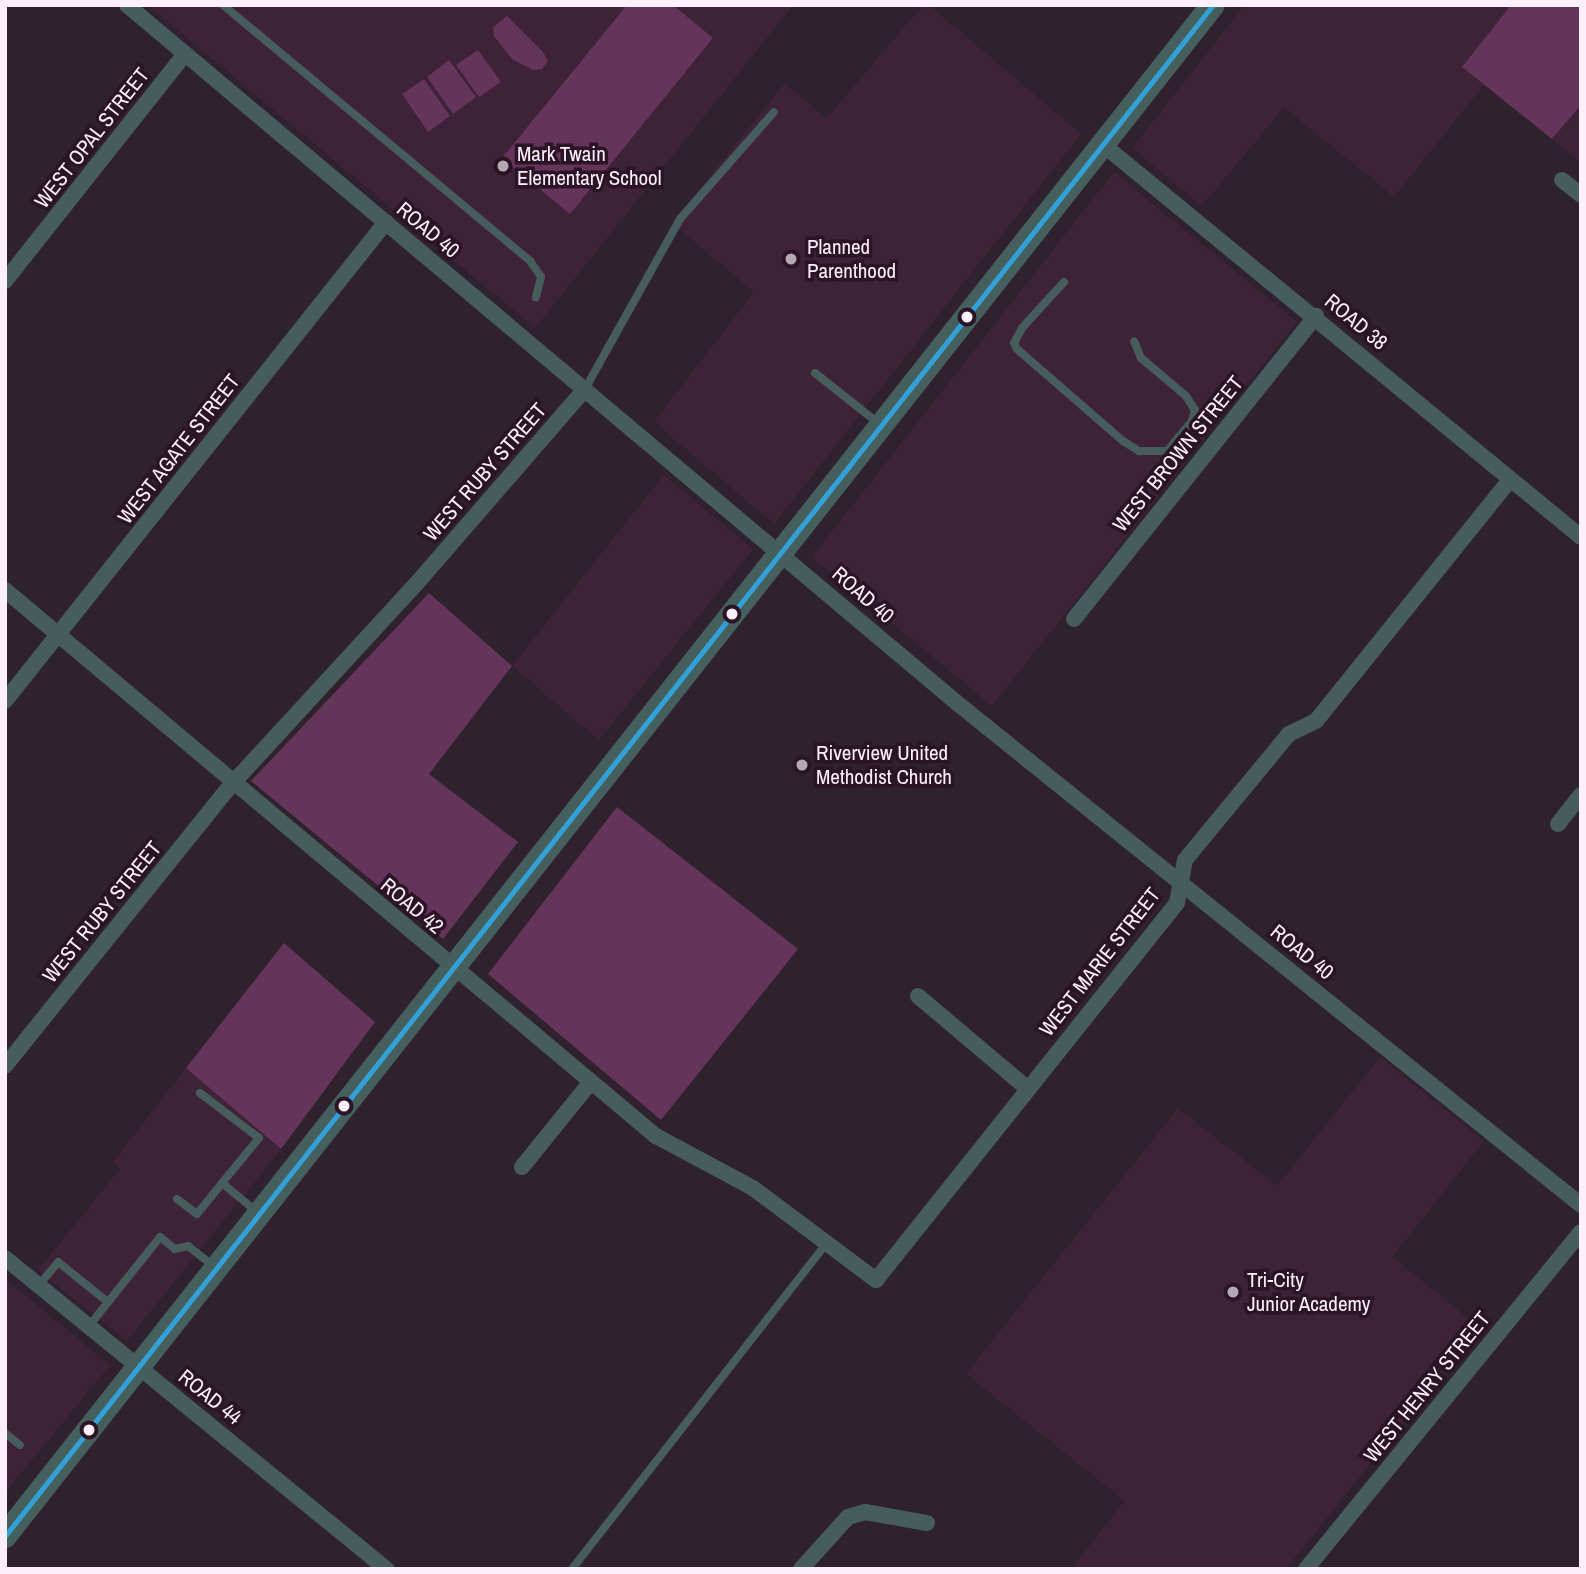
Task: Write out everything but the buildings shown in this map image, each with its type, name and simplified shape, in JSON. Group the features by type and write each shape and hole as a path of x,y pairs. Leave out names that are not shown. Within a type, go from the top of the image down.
{"main road":[{"path":"5,1536 455,970 1101,143 1213,5"}],"street":[{"name":"ROAD 40","path":"127,5 780,552 1181,883 1581,1205"},
{"name":"WEST OPAL STREET","path":"5,281 185,54"},
{"name":"ROAD 38","path":"1101,143 1316,316 1581,537"},
{"path":"1562,180 1581,195"},
{"name":"WEST AGATE STREET","path":"5,701 386,222"},
{"name":"WEST BROWN STREET","path":"1074,619 1316,316"},
{"name":"WEST RUBY STREET","path":"5,1066 232,784 417,583 585,389"},
{"name":"WEST MARIE STREET","path":"876,1280 1177,902 1185,860 1289,734 1317,721 1510,480"},
{"name":"ROAD 42","path":"5,590 232,784 656,1136 753,1188 876,1280"},
{"path":"1558,824 1581,795"},
{"path":"918,996 1027,1088"},
{"path":"522,1167 590,1083"},
{"name":"WEST HENRY STREET","path":"1306,1569 1581,1232"},
{"name":"ROAD 44","path":"5,1258 139,1367 367,1563 387,1569"},
{"path":"801,1569 848,1517 865,1512 927,1523"}],"lane":[{"path":"223,5 530,261 541,277 536,297"},
{"path":"585,389 680,219 774,111"},
{"path":"1064,282 1022,328 1014,343 1017,349 1123,441 1139,450 1160,453 1175,443 1195,410 1186,396 1141,358 1134,341"},
{"path":"815,373 880,425"},
{"path":"177,1199 197,1214 258,1138 200,1093"},
{"path":"222,1183 260,1213"},
{"path":"89,1326 160,1237 175,1249 188,1246 216,1268"},
{"path":"572,1569 827,1243"},
{"path":"39,1285 58,1262 108,1302"},
{"path":"5,1433 20,1445"}],"shaded area":[{"name":"Mark Twain Elementary School","path":"148,5 793,5 535,328"},
{"path":"627,5 673,5 713,38 570,214 502,158"},
{"path":"923,5 929,5 1081,134 774,524 654,422 754,292 672,223 785,83 826,119"},
{"path":"1245,5 1511,5 1462,67 1484,85 1394,197 1284,107 1202,206 1132,148"},
{"path":"1511,5 1581,5 1581,105 1552,139 1462,67"},
{"path":"507,16 543,52 548,61 542,69 533,70 512,59 494,36 493,27"},
{"path":"478,50 501,82 479,97 456,65"},
{"path":"449,60 476,97 453,114 427,77"},
{"path":"424,79 450,116 428,132 402,94"},
{"path":"1581,105 1581,163 1552,139"},
{"path":"1114,172 1297,322 992,706 812,557"},
{"path":"664,475 753,549 599,740 512,666"},
{"path":"429,593 512,666 429,774 518,842 443,939 251,781"},
{"path":"617,807 798,949 661,1120 488,974"},
{"path":"284,943 375,1022 281,1149 186,1068"},
{"name":"Tri-City Junior Academy","path":"1380,1057 1484,1141 1392,1257 1479,1327 1286,1569 1071,1569 1125,1501 966,1374 1178,1108 1277,1186"},
{"path":"186,1068 281,1149 127,1341 38,1270 120,1169 113,1162"},
{"path":"5,1279 110,1365 5,1493"}],"transit line":[{"path":"5,1536 1213,5"}],"place":[{"name":"Mark Twain Elementary School","path":"503,166"},
{"name":"Planned Parenthood","path":"791,259"},
{"name":"Riverview United Methodist Church","path":"802,765"},
{"name":"Tri-City Junior Academy","path":"1233,1292"}]}
